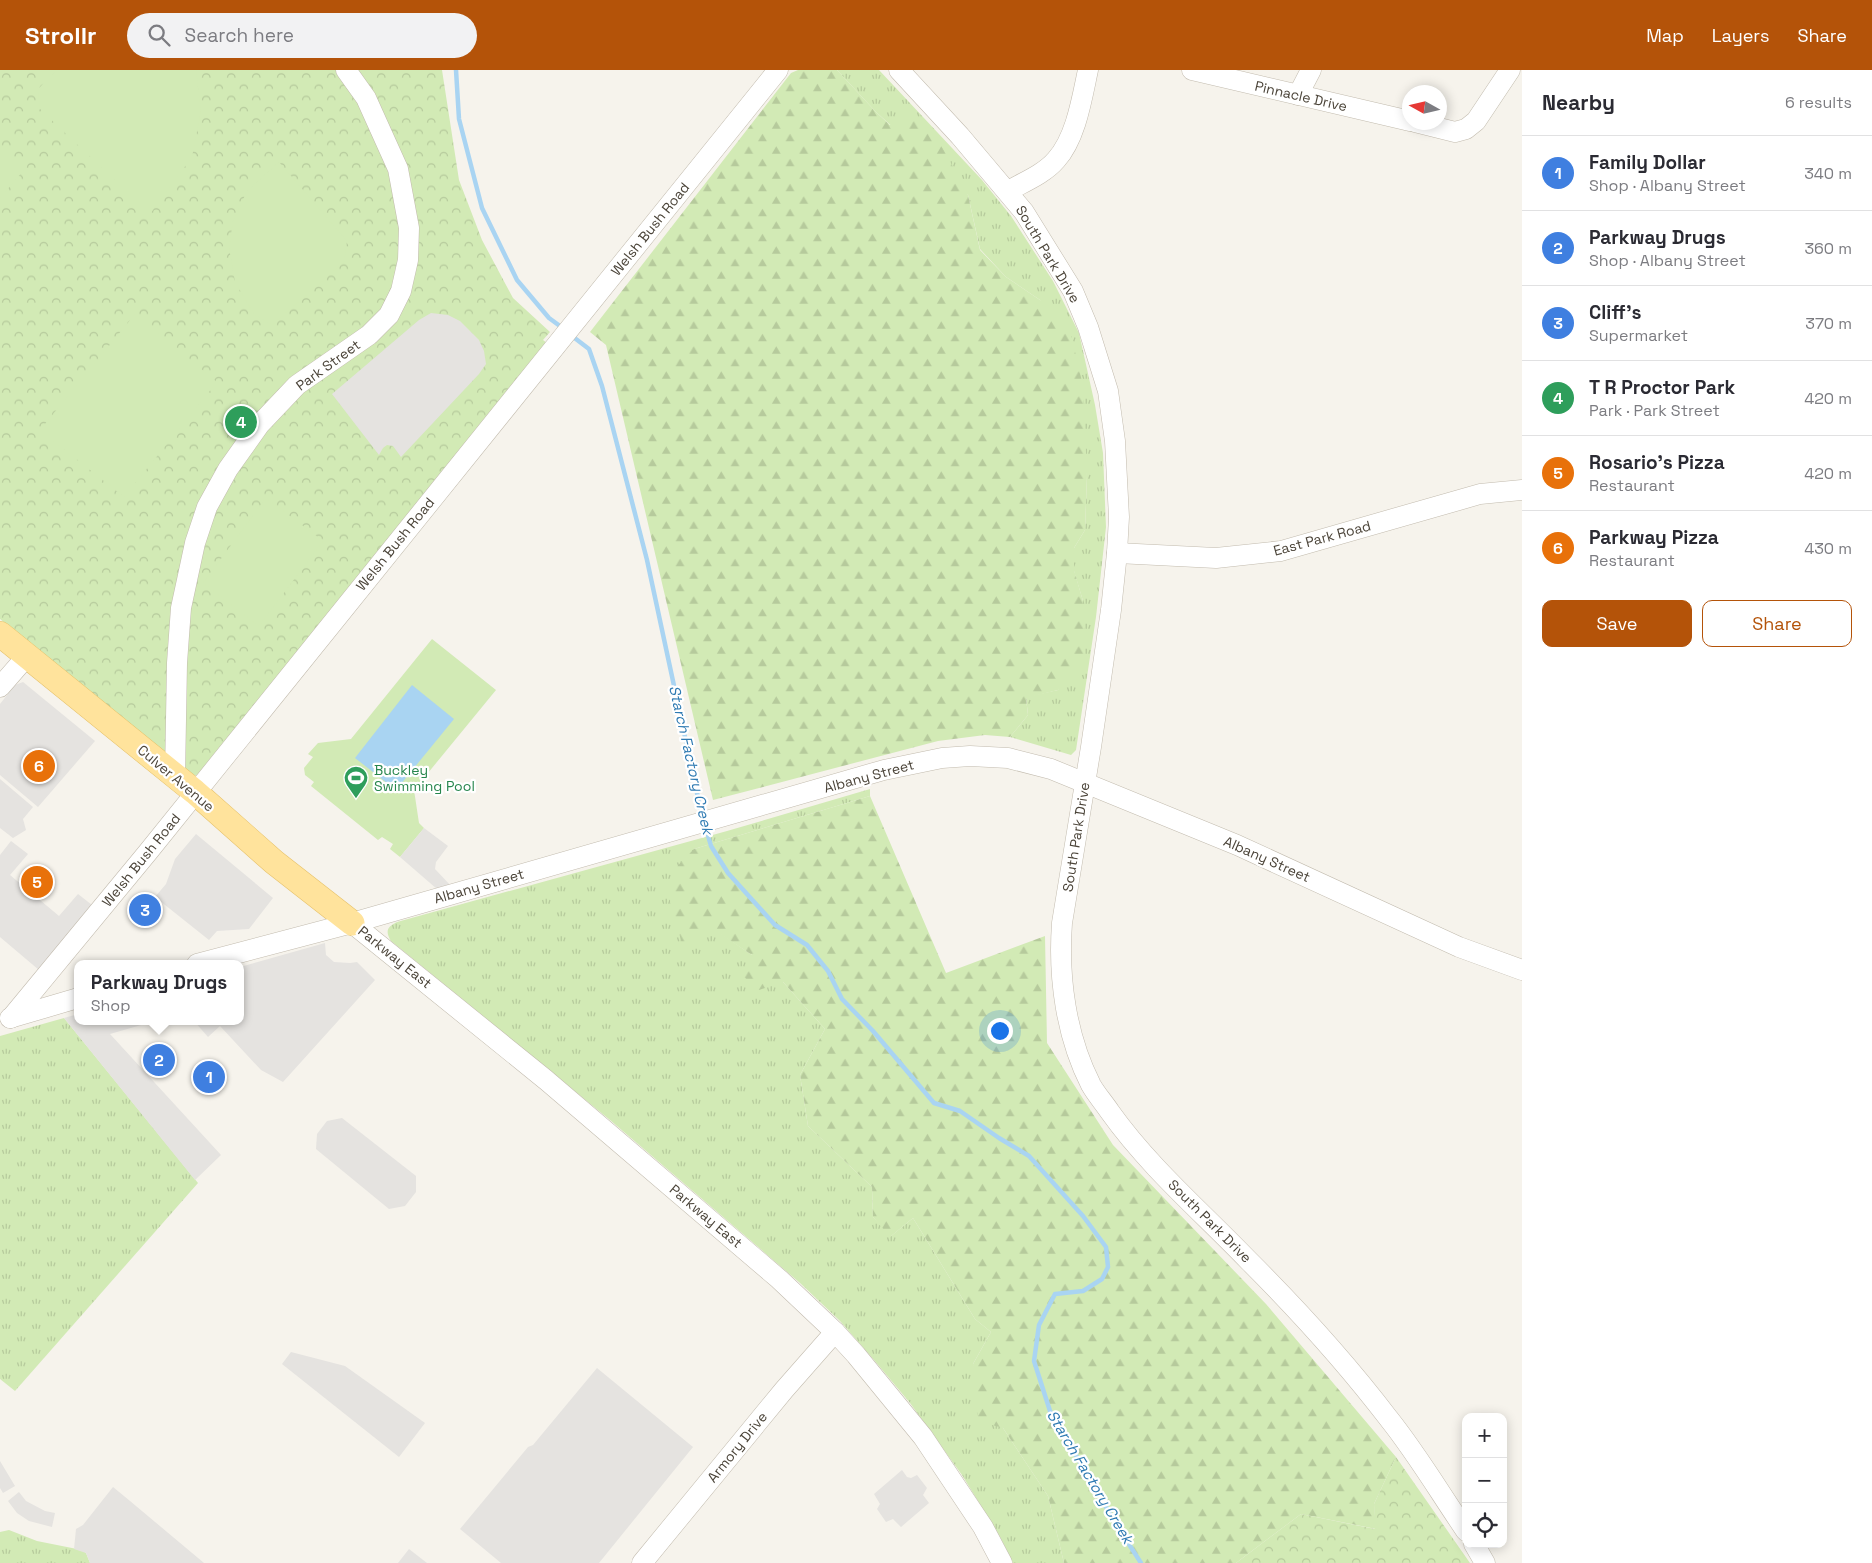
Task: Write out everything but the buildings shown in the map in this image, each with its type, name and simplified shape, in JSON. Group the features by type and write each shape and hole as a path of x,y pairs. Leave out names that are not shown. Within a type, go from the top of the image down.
{"main road":[{"name":"Culver Avenue","path":"0,634 195,792 274,862 352,922"}],"street":[{"name":"Park Street","path":"175,776 177,663 181,608 195,543 207,507 228,469 260,424 297,385 369,335 389,315 401,291 408,260 409,228 398,169 366,98 346,70"},
{"name":"Welsh Bush Road","path":"5,1020 148,852 778,70"},
{"name":"South Park Drive","path":"900,70 1008,191 1024,212 1072,291 1088,327 1108,391 1115,441 1119,517 1117,553 1092,747 1084,782 1060,947 1065,1005 1076,1050 1092,1086 1125,1134 1175,1188 1250,1261 1354,1375 1391,1420 1462,1525"},
{"path":"1008,191 1039,173 1056,160 1067,145 1078,113 1088,70"},
{"name":"Pinnacle Drive","path":"1192,70 1402,119"},
{"path":"1298,95 1311,70"},
{"path":"1447,130 1455,132 1466,130 1476,120 1510,70"},
{"name":"East Park Road","path":"1117,553 1216,558 1281,551 1480,494 1522,490"},
{"path":"0,688 27,656"},
{"name":"Albany Street","path":"212,960 352,922 884,770 942,758 970,756 1008,758 1051,769 1237,845 1459,947 1522,970"},
{"name":"Parkway East","path":"352,922 546,1080 779,1279 835,1332 856,1355 922,1438 983,1527 1002,1563"},
{"path":"5,1020 74,999"},
{"name":"Armory Drive","path":"642,1563 784,1390 835,1332"},
{"path":"1476,1548 1485,1563"}],"green space":[{"path":"0,70 442,70 459,180 482,240 513,298 550,332 543,340 547,343 195,776 186,772 0,619"},
{"path":"57,70 196,70 201,111 192,157 150,214 40,109 38,89"},
{"path":"798,70 837,70 890,125 916,115 938,139 968,195 980,250 1006,277 1040,300 1071,334 1083,386 1087,476 1085,530 1074,548 1074,570 1083,601 1085,653 1058,690 1026,698 1028,715 1010,737 985,735 938,741 713,800 606,345 590,332 791,73"},
{"path":"837,70 879,70 982,180 1011,216 1053,281 1079,333 1095,405 1103,453 1106,527 1096,617 1076,750 1071,755 1010,737 1028,715 1026,697 1058,690 1083,601 1074,571 1074,548 1085,530 1087,476 1040,300 1006,277 980,249 968,195 876,112"},
{"path":"0,149 24,170 0,198"},
{"path":"279,162 347,241 344,262 272,325 254,314 235,282 229,248 233,221 247,191"},
{"path":"135,314 217,382 124,497 40,430"},
{"path":"266,498 323,541 259,626 203,583"},
{"path":"432,639 496,690 414,790 419,823 424,828 400,857 390,849 393,844 382,837 378,840 311,786 314,782 305,775 304,768 313,757 308,754 318,743 351,739"},
{"path":"870,789 870,796 694,849 714,929 752,955 783,982 825,1029 800,1075 808,1126 872,1187 873,1217 891,1236 913,1218 975,1319 991,1332 973,1364 1003,1428 1048,1496 1064,1563 1013,1563 1000,1537 962,1475 910,1403 840,1321 800,1283 610,1120 391,941 388,935 389,928 397,922 727,831"},
{"path":"870,796 946,973 1045,936 1047,1043 1113,1145 1266,1304 1396,1457 1374,1504 1376,1529 1301,1514 1236,1563 1064,1563 1048,1496 1003,1428 978,1421 973,1364 991,1332 975,1319 913,1218 890,1237 873,1217 872,1187 808,1126 800,1075 825,1029 783,982 759,990 744,977 752,955 714,930 683,945 673,916 670,885 673,875 694,849"},
{"path":"64,1018 198,1183 15,1391 0,1379 0,1036"},
{"path":"1396,1457 1470,1563 1236,1563 1301,1514 1375,1529 1374,1504"},
{"path":"9,1530 37,1541 82,1550 86,1553 90,1563 0,1563 0,1532"}],"shaded area":[{"path":"431,313 448,315 460,321 479,340 484,351 486,364 479,374 401,457 393,446 387,445 379,455 332,394 419,320"},
{"path":"23,682 95,741 38,807 0,775 0,704 15,685"},
{"path":"0,779 33,807 23,819 26,830 13,838 0,828"},
{"path":"424,828 448,846 436,862 435,869 451,886 437,889 400,857"},
{"path":"196,834 273,898 249,929 217,931 209,940 155,897 166,884 175,859"},
{"path":"11,841 28,854 10,875 59,916 78,894 92,905 39,970 0,937 0,855"},
{"path":"325,943 326,955 334,962 357,962 375,980 283,1082 261,1070 220,1026 208,1037 198,1025 244,1025 244,966"},
{"path":"74,1015 74,1025 141,1025 110,1034 221,1155 195,1180 64,1018"},
{"path":"342,1118 416,1176 416,1192 405,1206 389,1209 316,1149 317,1134 327,1121"},
{"path":"291,1352 345,1366 425,1423 399,1457 282,1364"},
{"path":"597,1368 693,1447 599,1563 501,1563 460,1529"},
{"path":"0,1461 15,1486 3,1493 0,1488"},
{"path":"902,1470 907,1477 911,1478 917,1475 927,1488 923,1495 929,1503 901,1527 893,1519 886,1522 877,1509 880,1504 874,1494"},
{"path":"113,1487 204,1563 90,1563 86,1553 74,1549 76,1529 83,1525"},
{"path":"19,1492 26,1501 45,1511 55,1513 52,1527 29,1521 17,1513 8,1501"},
{"path":"409,1549 427,1563 398,1563"}],"water":[{"path":"412,685 454,719 396,790 355,758"}],"waterway":[{"name":"Starch Factory Creek","path":"456,70 459,119 482,208 517,280 549,318 564,329"},
{"name":"Starch Factory Creek","path":"572,336 589,349 602,386 647,560 702,816"},
{"name":"Starch Factory Creek","path":"705,825 711,846 728,873 775,925 807,945 828,971 842,999 873,1031 934,1103 960,1111 1029,1156 1083,1216 1106,1247 1108,1267 1102,1279 1083,1291 1055,1294 1039,1325 1034,1361 1050,1411 1141,1563"}],"place":[{"name":"T R Proctor Park","path":"241,422"},
{"name":"Parkway Pizza","path":"39,766"},
{"name":"Buckley Swimming Pool","path":"356,799"},
{"name":"Rosario's Pizza","path":"37,882"},
{"name":"Cliff's","path":"145,910"},
{"name":"Parkway Drugs","path":"159,1060"},
{"name":"Family Dollar","path":"209,1077"}]}
